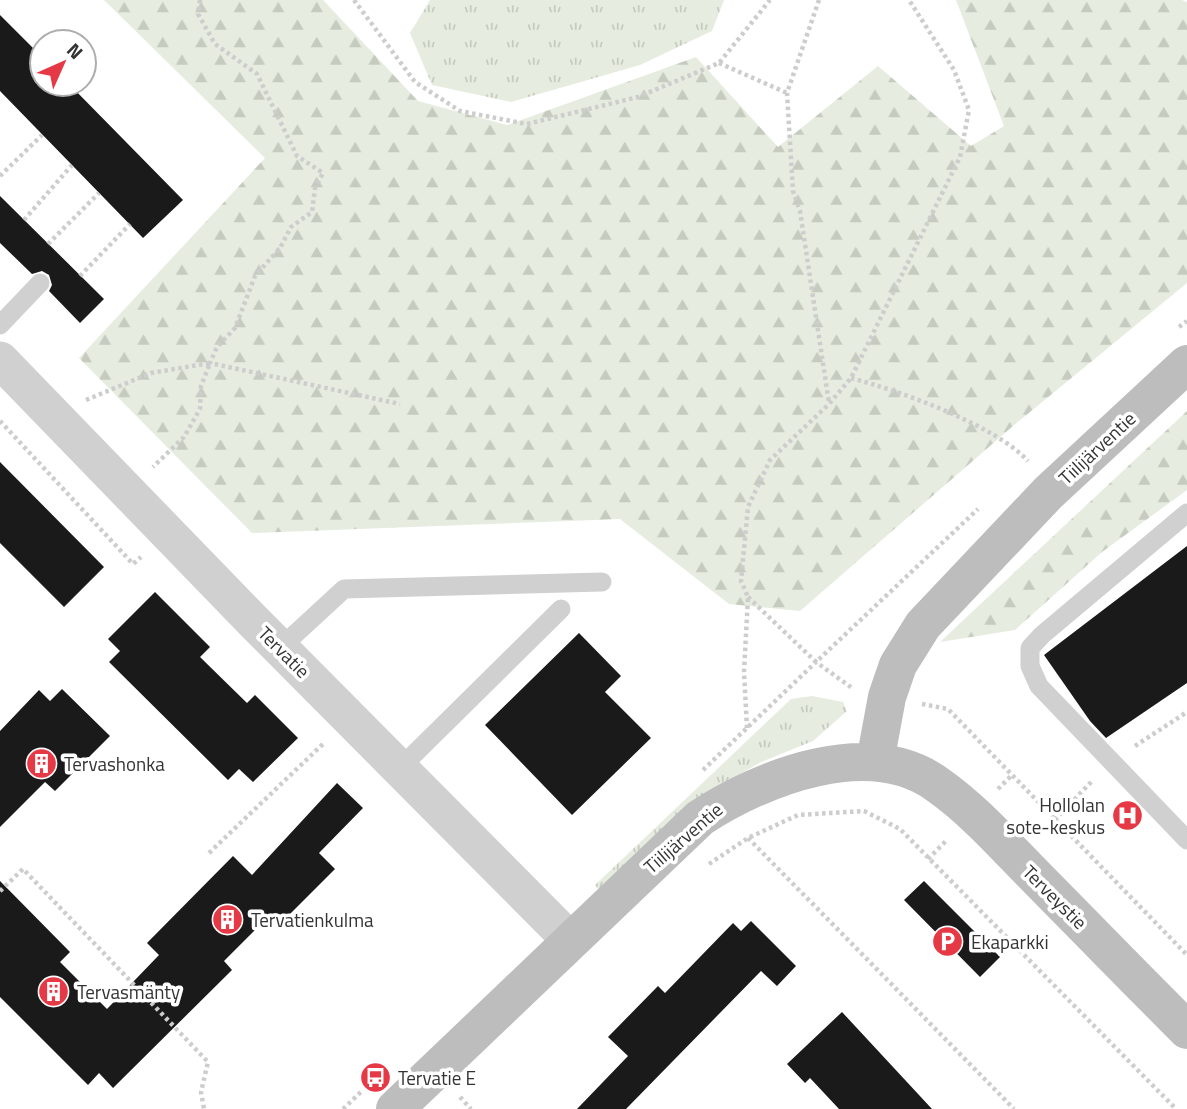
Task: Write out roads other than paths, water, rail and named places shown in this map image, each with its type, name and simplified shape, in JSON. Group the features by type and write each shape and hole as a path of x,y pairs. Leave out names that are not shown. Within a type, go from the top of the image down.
{"main road":[{"name":"Tiilijärventie","path":"381,1097 571,941 700,818 729,799 798,770 875,762 887,697 898,665 923,625 962,580 1048,493 1187,364"},
{"name":"Terveystie","path":"875,762 910,771 937,783 994,834 1187,1030"}],"street":[{"name":"Tervatie","path":"0,360 280,648 571,941"}],"lane":[{"path":"0,325 40,283"},
{"path":"1187,513 1042,635 1030,648 1030,666 1039,686 1187,840"},
{"path":"280,648 344,589 602,582"},
{"path":"400,768 561,609"}],"place":[{"name":"Tervashonka","path":"41,764"},
{"name":"Hollolan sote-keskus","path":"1128,816"},
{"name":"Tervatienkulma","path":"228,920"},
{"name":"Ekaparkki","path":"948,942"},
{"name":"Tervasmänty","path":"54,992"},
{"name":"Tervatie E","path":"375,1078"}]}
